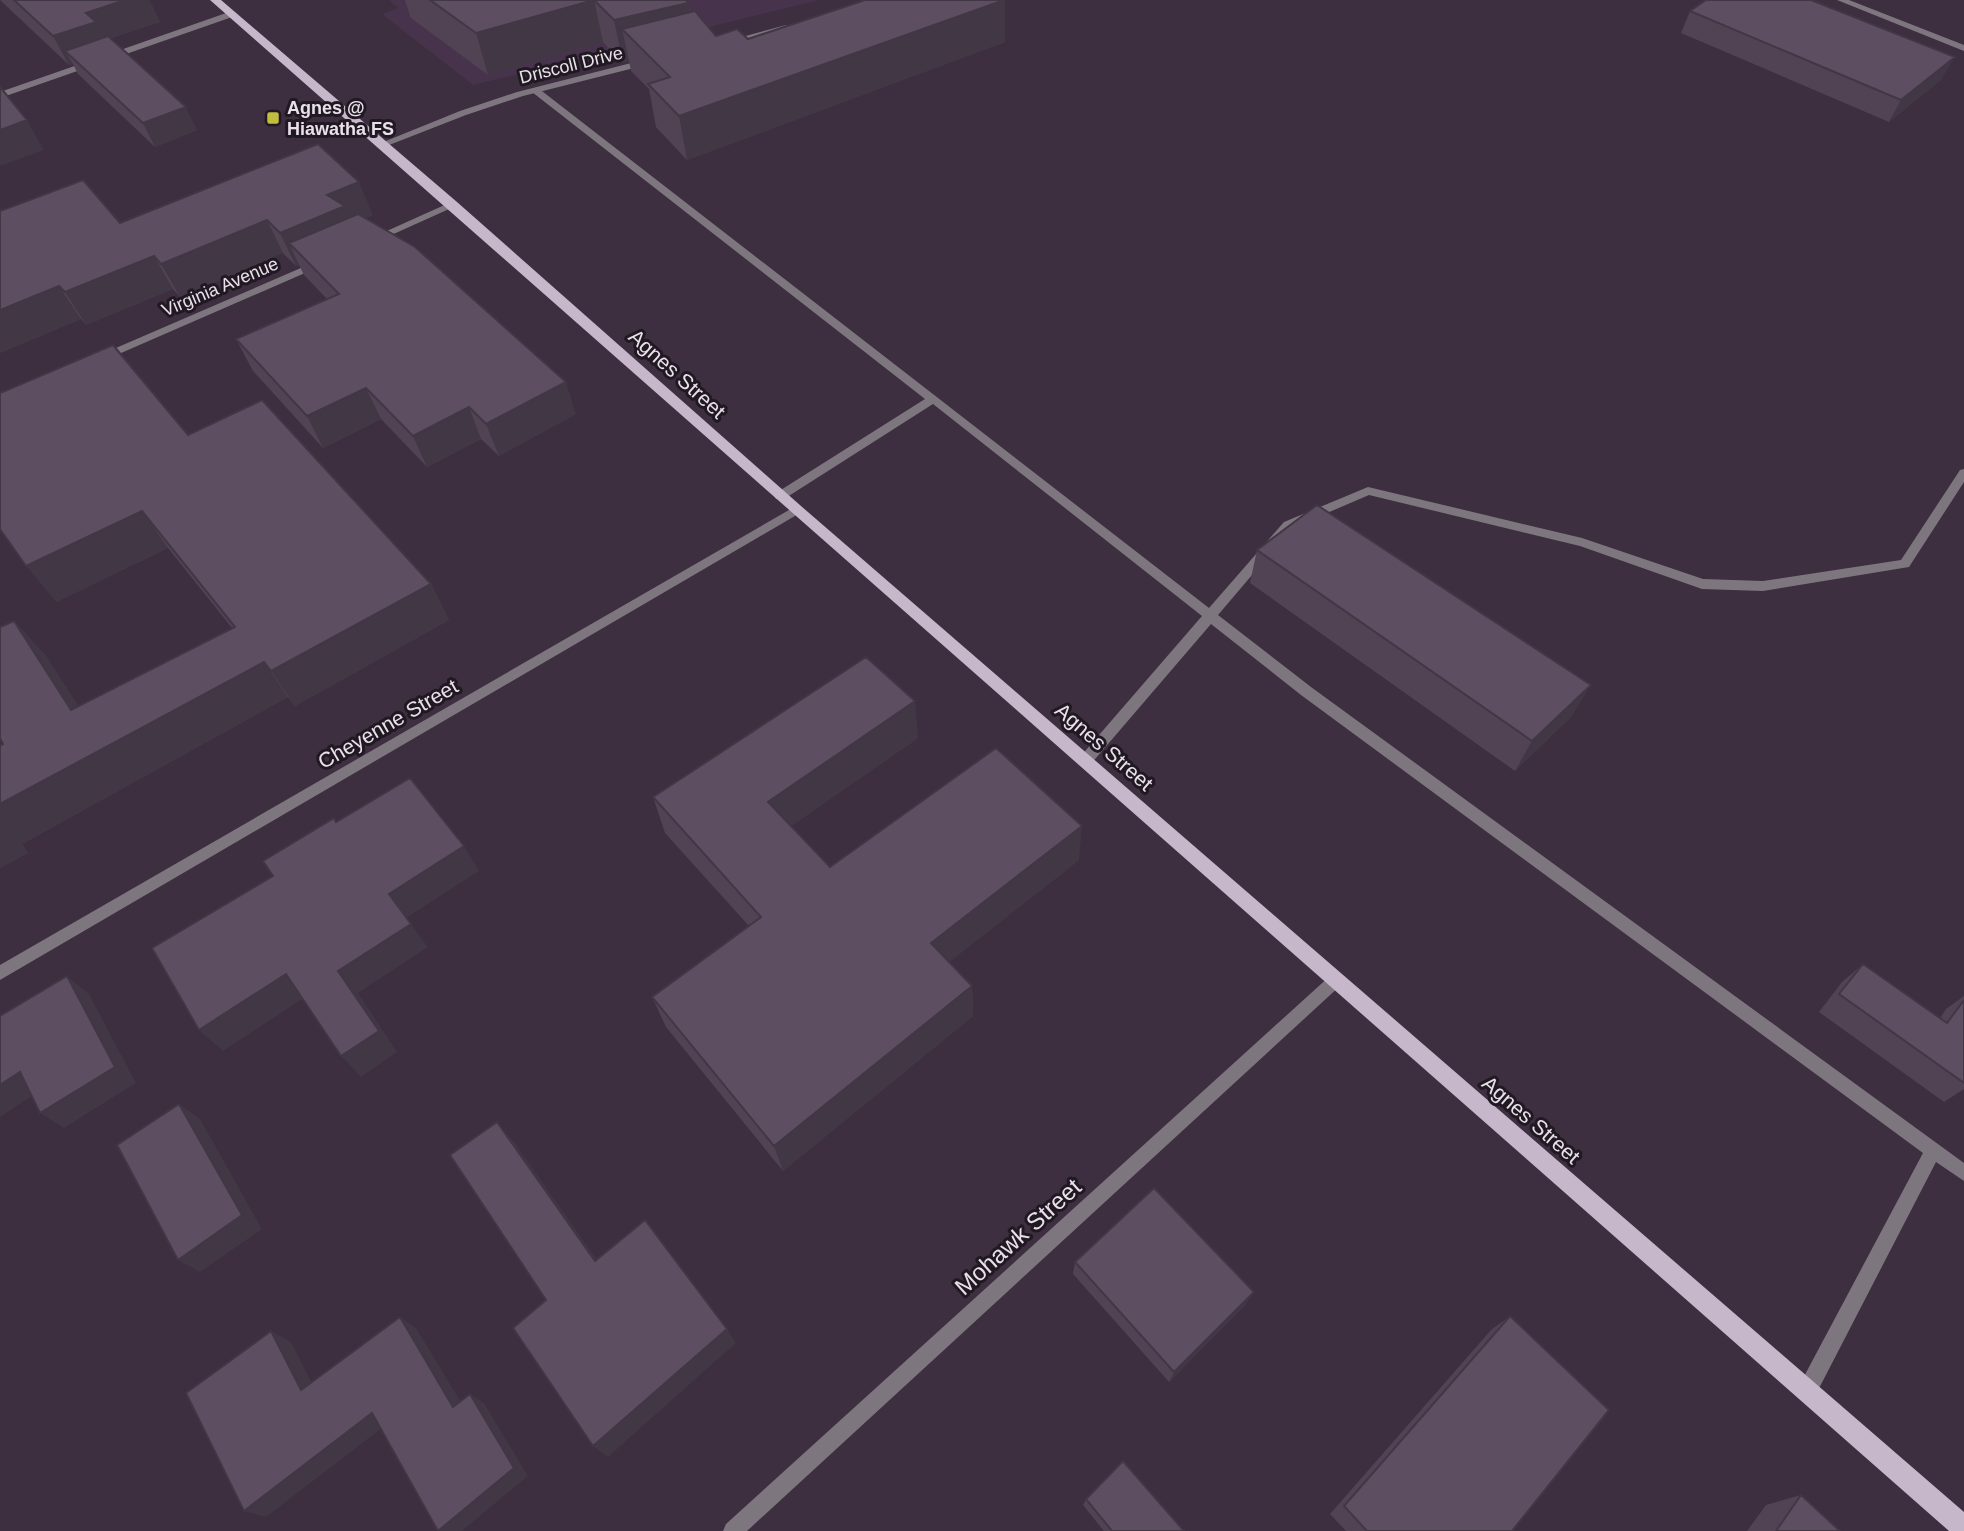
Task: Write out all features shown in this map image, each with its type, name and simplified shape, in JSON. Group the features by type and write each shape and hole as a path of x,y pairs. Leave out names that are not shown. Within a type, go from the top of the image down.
{"main road":[{"name":"Agnes Street","path":"215,0 453,205 780,496 1964,1528"}],"street":[{"path":"1841,0 1964,48"},
{"path":"0,94 232,14"},
{"path":"722,43 803,23"},
{"name":"Driscoll Drive","path":"381,145 463,113 535,90 656,60"},
{"path":"535,90 1306,691 1964,1173"},
{"path":"365,243 453,205"},
{"name":"Virginia Avenue","path":"88,363 327,259"},
{"path":"780,496 933,399"},
{"path":"1085,761 1288,526 1368,491 1582,542 1702,584 1763,586 1905,564 1964,473"},
{"name":"Cheyenne Street","path":"0,973 796,510"},
{"name":"Mohawk Street","path":"733,1531 1336,980"},
{"path":"1807,1391 1933,1150"}],"shaded area":[{"path":"389,0 819,0 473,85 382,14 398,8"}],"building":[{"path":"14,0 125,0 86,13 96,22 53,36"},
{"path":"430,0 594,0 476,33"},
{"path":"594,0 686,0 688,3 614,20"},
{"path":"865,0 1004,0 679,116 648,84 670,77 622,29 695,11 716,36 737,29 748,39"},
{"path":"1706,0 1811,0 1955,57 1901,100 1690,11"},
{"path":"108,36 186,107 143,123 65,51"},
{"path":"0,87 27,120 0,130"},
{"path":"318,144 359,182 327,195 345,206 280,233 267,220 161,264 154,256 65,292 59,286 0,310 0,211 83,180 120,223"},
{"path":"358,214 415,247 566,382 486,424 469,407 413,436 366,388 307,416 236,339 339,294 289,243"},
{"path":"113,345 188,435 262,400 431,584 271,671 264,662 0,804 0,746 3,744 0,738 0,627 14,621 71,710 235,627 142,511 26,566 0,529 0,393"},
{"path":"1317,505 1591,685 1532,741 1257,550"},
{"path":"866,657 915,701 768,802 830,867 996,748 1082,826 931,943 972,986 774,1146 652,997 761,917 653,797"},
{"path":"410,778 464,846 389,894 411,924 338,971 379,1031 341,1056 286,974 199,1030 152,948 273,876 263,861 334,818 336,822"},
{"path":"1863,964 1947,1023 1964,1000 1964,1083 1839,994"},
{"path":"67,976 115,1067 40,1113 20,1072 0,1085 0,1016"},
{"path":"179,1104 242,1215 178,1260 117,1145"},
{"path":"497,1122 595,1261 645,1220 727,1329 593,1446 513,1328 546,1300 450,1155"},
{"path":"1154,1188 1254,1292 1174,1372 1075,1262"},
{"path":"1510,1316 1609,1410 1512,1531 1367,1531 1344,1506"},
{"path":"400,1317 453,1407 470,1394 514,1468 438,1531 372,1413 244,1511 186,1393 271,1331 301,1390"},
{"path":"1123,1461 1184,1531 1112,1531 1086,1499"},
{"path":"1801,1495 1840,1531 1776,1531"}],"place":[{"name":"Agnes @ Hiawatha FS","path":"273,118"}]}
